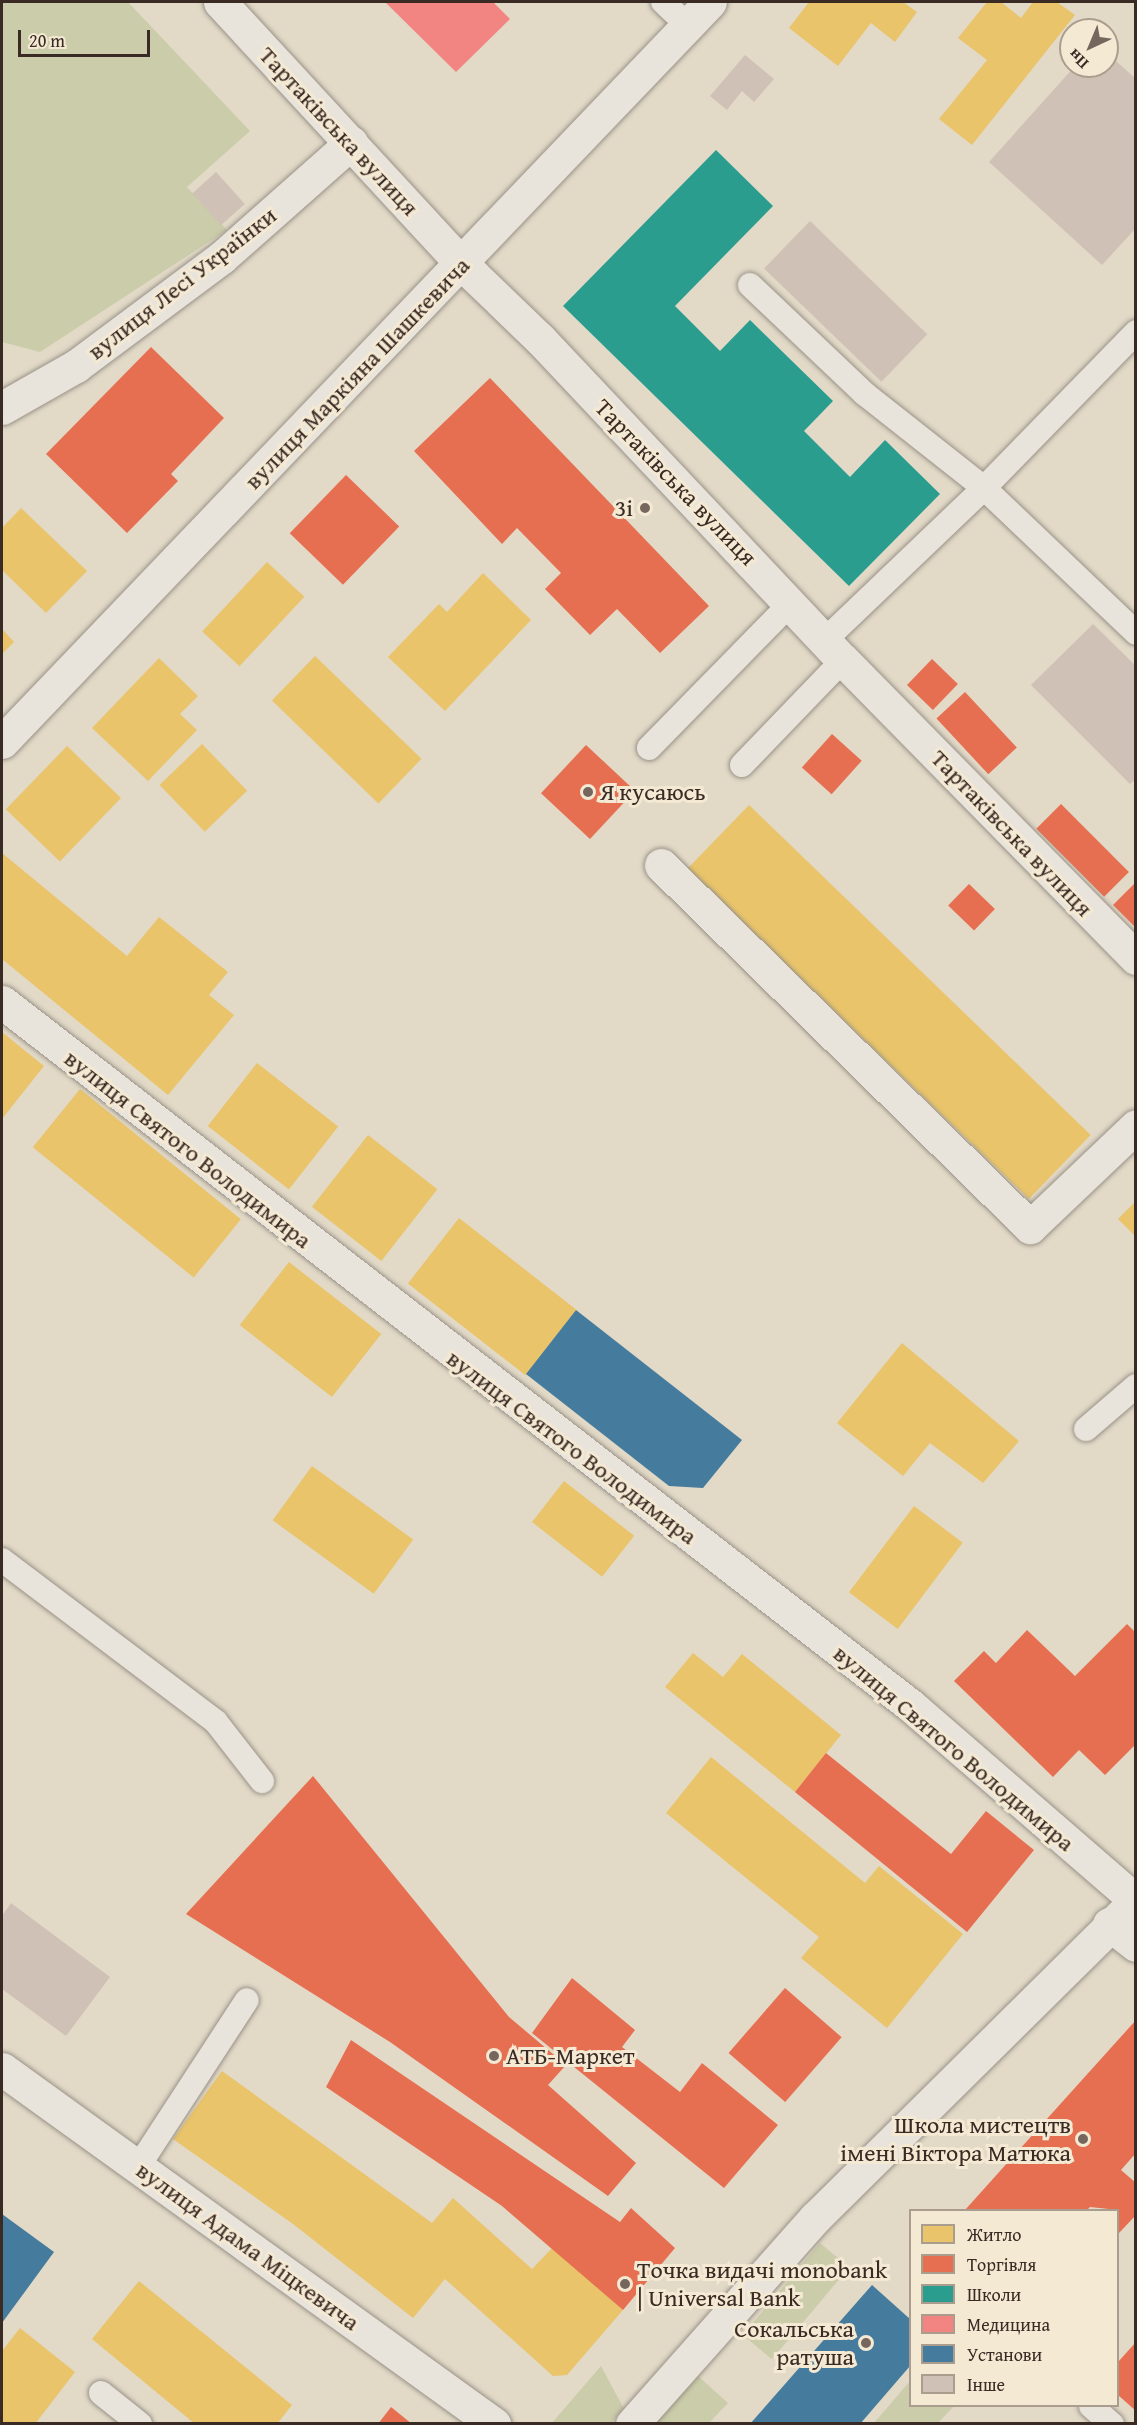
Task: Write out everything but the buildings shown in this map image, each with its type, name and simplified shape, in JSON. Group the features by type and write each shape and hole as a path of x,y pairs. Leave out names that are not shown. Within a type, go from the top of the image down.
{"street":[{"name":"Тартаківська вулиця","path":"220,2 460,263 540,339 834,650 1136,958"},
{"name":"вулиця Маркіяна Шашкевича","path":"2,742 710,2"},
{"name":"вулиця Лесі Українки","path":"2,408 76,366 221,258 351,143"},
{"path":"661,865 1030,1227 1136,1126"},
{"name":"вулиця Святого Володимира","path":"2,1002 910,1705 1135,1900"},
{"path":"632,2424 815,2218 1135,1900"},
{"path":"1109,1924 1136,1945"},
{"name":"вулиця Адама Міцкевича","path":"2,2069 494,2424"}],"lane":[{"path":"663,2 688,25"},
{"path":"750,285 865,394 984,488 1136,633"},
{"path":"742,765 834,650 984,488 1136,332"},
{"path":"649,748 791,603"},
{"path":"1086,1429 1136,1386"},
{"path":"2,1560 216,1722 262,1781"},
{"path":"138,2167 247,2000"},
{"path":"100,2393 140,2424"},
{"path":"1092,2407 1112,2424"}],"green space":[{"path":"2,2 128,2 250,131 187,187 227,230 40,352 2,342"},
{"path":"820,2243 849,2267 772,2359 743,2335"},
{"path":"601,2366 624,2409 611,2423 551,2424"},
{"path":"698,2376 728,2403 709,2423 654,2424"},
{"path":"909,2382 909,2407 953,2407 938,2423 874,2423"}],"place":[{"name":"3і","path":"645,508"},
{"name":"Я кусаюсь","path":"588,792"},
{"name":"АТБ-Маркет","path":"494,2056"},
{"name":"Школа мистецтв імені Віктора Матюка","path":"1083,2139"},
{"name":"Точка видачі monobank | Universal Bank","path":"625,2284"},
{"name":"Сокальська ратуша","path":"866,2343"}]}
